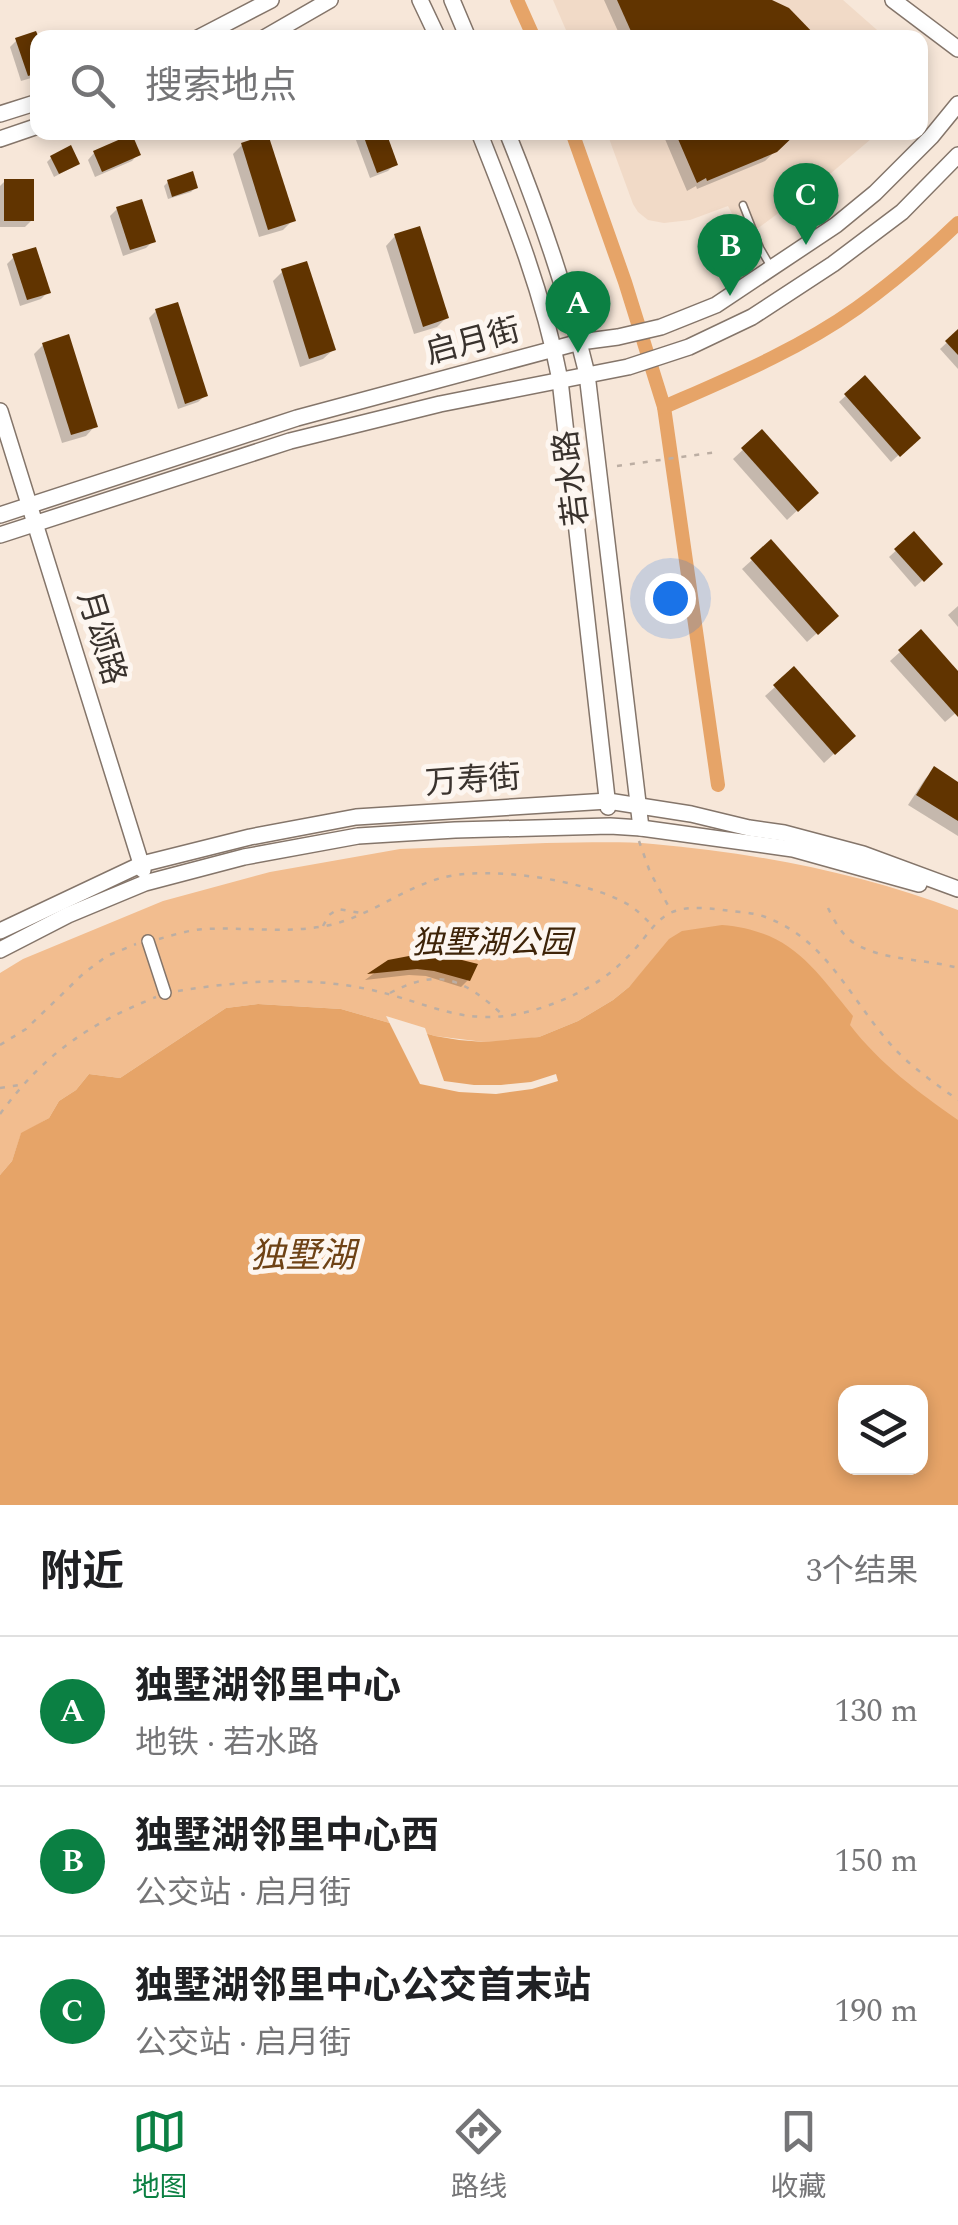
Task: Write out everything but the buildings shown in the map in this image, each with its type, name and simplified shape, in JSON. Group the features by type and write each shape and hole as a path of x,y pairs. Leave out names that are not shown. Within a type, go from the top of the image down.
{"street":[{"path":"214,30 272,0"},
{"path":"278,30 330,0"},
{"path":"420,0 434,30"},
{"path":"452,0 465,30"},
{"path":"892,0 958,49"},
{"name":"启月街","path":"0,516 297,418 580,342 661,327 716,305 836,225 875,193 958,104"},
{"path":"0,114 30,105"},
{"path":"0,139 30,129"},
{"name":"若水路","path":"482,140 530,263 560,380 610,826"},
{"name":"若水路","path":"510,140 537,205 587,374 638,828"},
{"name":"启月街","path":"0,536 290,441 440,404 628,367 671,354 752,317 833,264 902,212 958,155"},
{"name":"月颂路","path":"0,411 145,882"},
{"name":"万寿街","path":"0,930 142,864 250,837 356,817 608,801 691,814 748,836 958,898"},
{"name":"万寿街","path":"0,950 145,882 244,857 358,836 610,826 748,836 784,832 863,854 958,889"},
{"path":"148,941 165,994"}],"lane":[{"path":"743,205 772,268"}],"path":[{"path":"617,466 717,452"},
{"path":"638,828 650,872 671,912"},
{"path":"0,1045 26,1029 84,972 107,956 148,941 202,929 322,927 363,914 440,878 496,875 571,884 632,907 653,926"},
{"path":"0,1114 21,1085 60,1049 96,1024 165,994 209,986 313,982 366,988 450,1014 474,1018 504,1016 559,1001 588,988 616,968 653,926 671,912 696,906 764,916 811,943 832,964 895,1050 958,1100"},
{"path":"828,908 840,930 857,944 958,968"},
{"path":"322,927 338,909 363,914"},
{"path":"386,994 421,980 447,980 478,993 504,1016"},
{"path":"0,1088 21,1085"}],"shaded area":[{"path":"553,0 843,0 877,30 566,30"},
{"path":"610,140 870,140 745,238 728,206 690,220 664,223 648,220 633,204"}],"green space":[{"name":"独墅湖公园","path":"546,843 653,844 769,859 884,885 958,910 958,1127 644,970 613,1000 578,1021 539,1037 510,1041 435,1036 341,1009 258,1004 226,1008 120,1078 89,1074 76,1090 59,1101 49,1118 21,1134 12,1161 0,1175 0,973 23,959 163,901 270,872 400,849"}],"water":[{"name":"独墅湖","path":"722,925 783,943 825,982 853,1016 850,1025 874,1052 958,1120 958,1505 0,1505 0,1175 12,1161 21,1133 49,1118 59,1101 76,1090 89,1074 120,1078 226,1008 258,1004 341,1009 459,1040 539,1037 578,1021 613,1000 669,939 682,931"}],"pier":[{"path":"386,1016 425,1028 444,1081 501,1085 556,1074 558,1081 496,1094 420,1084"}],"waterway":[{"path":"517,0 530,30"},
{"path":"575,140 664,407 718,785"},
{"path":"664,407 763,362 834,323 896,278 958,223"}],"place":[{"name":"独墅湖邻里中心公交首末站","path":"806,245"},
{"name":"独墅湖邻里中心西","path":"730,296"},
{"name":"独墅湖邻里中心","path":"578,353"}]}
